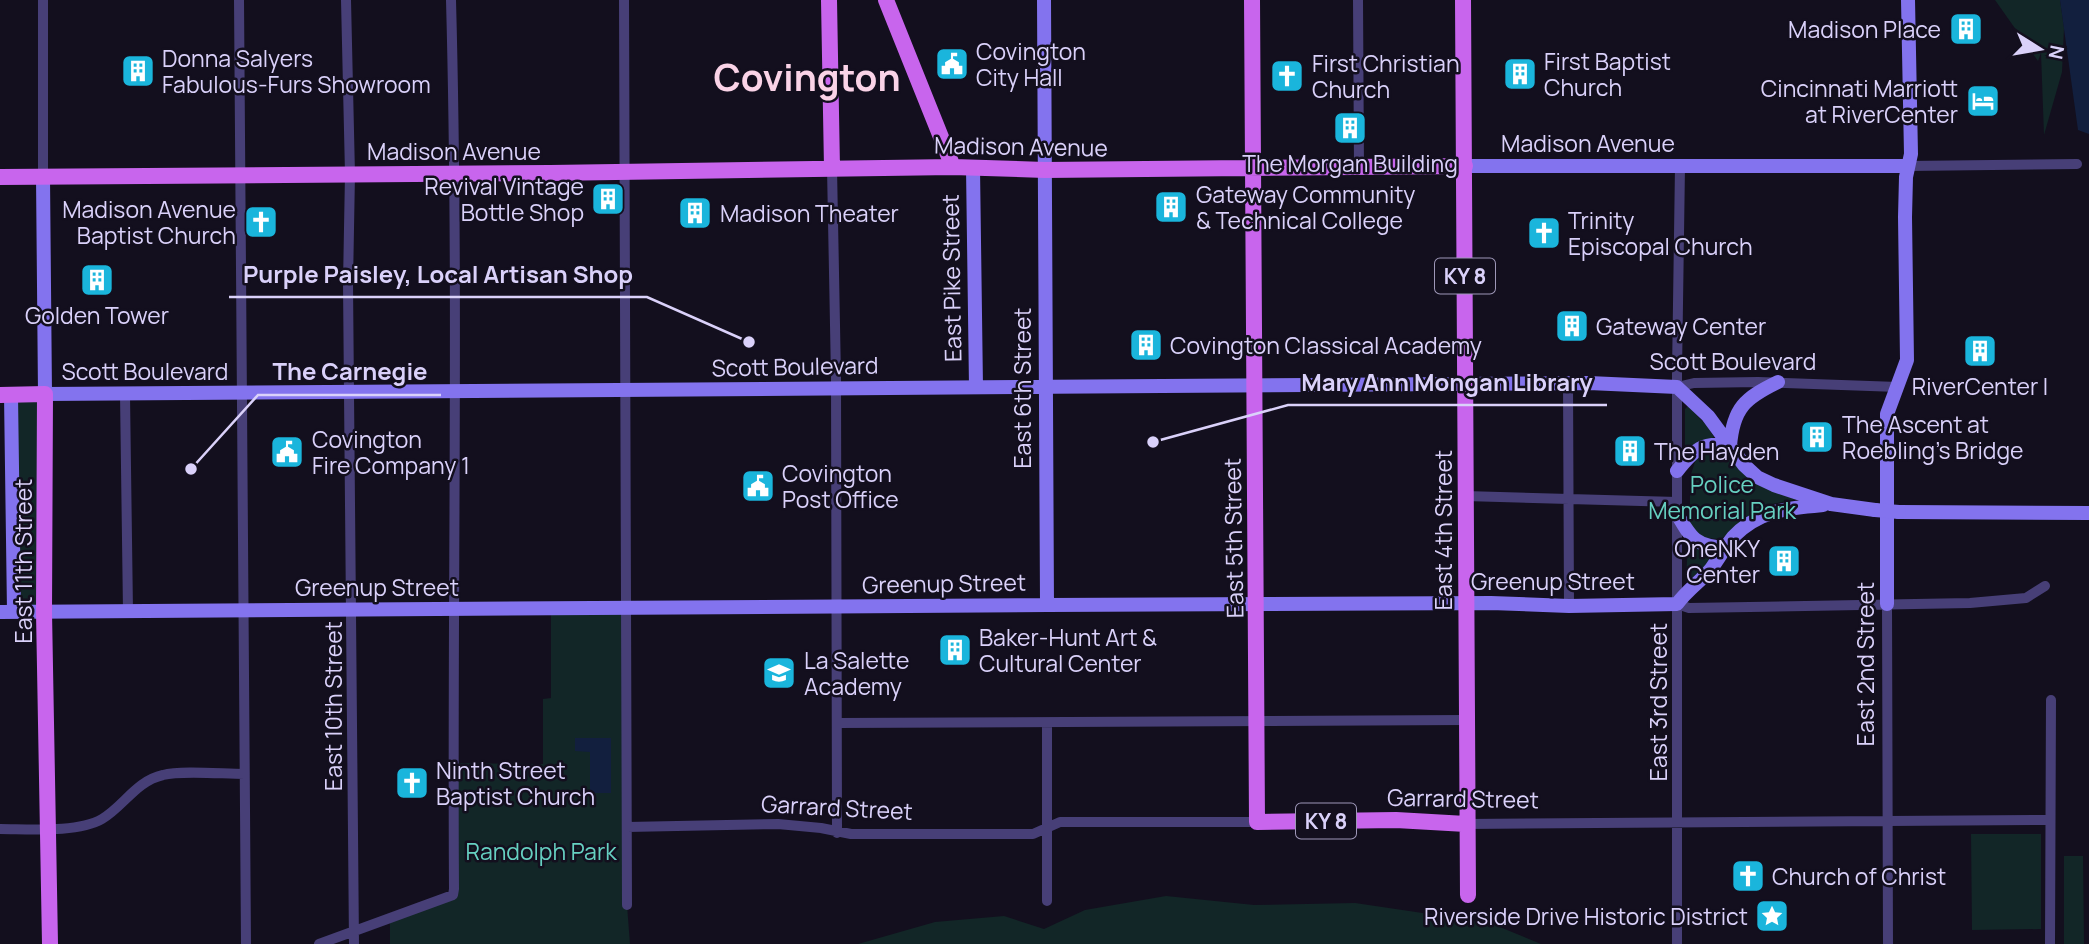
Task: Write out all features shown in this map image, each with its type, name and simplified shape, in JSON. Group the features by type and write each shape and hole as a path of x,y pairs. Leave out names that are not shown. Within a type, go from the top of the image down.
{"main road":[{"path":"829,0 832,168"},
{"path":"886,0 953,167"},
{"name":"East 6th Street","path":"1044,0 1047,605"},
{"name":"East 5th Street","path":"1252,0 1257,822"},
{"name":"KY 8","path":"1463,0 1465,166"},
{"name":"East 2nd Street","path":"1887,604 1887,414 1907,360 1905,217 1911,154 1908,0"},
{"name":"East 4th Street","path":"1465,166 1465,720 1468,895"},
{"name":"Madison Avenue","path":"0,177 953,167 1045,170 1908,166"},
{"name":"East Pike Street","path":"973,168 976,387"},
{"name":"East 11th Street","path":"43,177 44,612 50,944"},
{"name":"Scott Boulevard","path":"6,395 1045,386 1466,386 1568,383 1677,387"},
{"path":"1730,446 1731,428 1739,409 1756,393 1779,383"},
{"path":"1677,387 1708,416 1744,465 1757,477 1831,504 1899,512 2089,513"},
{"name":"East 11th Street","path":"6,395 7,612"},
{"path":"1677,471 1695,450 1712,444 1730,446"},
{"path":"1677,604 1711,570 1734,536 1756,518 1772,511 1831,504"},
{"path":"1677,508 1689,534 1698,543 1725,548"},
{"name":"Greenup Street","path":"7,612 1677,604"},
{"name":"Garrard Street","path":"1257,822 1396,820 1466,824"}],"street":[{"path":"43,0 43,177"},
{"path":"239,0 246,944"},
{"name":"East 10th Street","path":"346,0 350,174 348,283 354,944"},
{"path":"319,944 453,895 454,889 455,393 451,0"},
{"path":"624,0 628,905"},
{"path":"1358,0 1359,167"},
{"name":"Madison Avenue","path":"1908,166 2077,164"},
{"name":"East 3rd Street","path":"1677,944 1677,387 1680,166"},
{"path":"832,168 836,388 837,833"},
{"path":"1568,383 1569,606"},
{"name":"Scott Boulevard","path":"1677,387 1694,383 1779,383 1898,387"},
{"path":"125,395 128,611"},
{"path":"1465,496 1569,498 1677,508"},
{"name":"Greenup Street","path":"1677,604 1689,608 1970,603 2026,598 2045,586"},
{"name":"East 2nd Street","path":"1887,604 1888,944"},
{"path":"2050,944 2051,700"},
{"path":"838,723 1465,720"},
{"path":"1047,723 1047,901"},
{"path":"0,829 80,826 103,819 141,785 162,775 244,774"},
{"name":"Garrard Street","path":"1466,824 2050,820"},
{"name":"Garrard Street","path":"627,827 778,824 821,828 837,833 1033,834 1060,822 1257,822"}],"green space":[{"path":"1995,0 2060,0 2064,28 2062,72 2044,135 2041,53 2038,61"},
{"path":"45,394 44,612 14,612 11,395"},
{"path":"1688,406 1714,437 1688,451 1685,449 1685,409"},
{"name":"Police Memorial Park","path":"1713,451 1724,455 1755,483 1798,499 1766,505 1721,539 1702,538 1691,526 1690,477 1697,456"},
{"path":"1688,544 1715,552 1705,567 1688,581 1686,578"},
{"name":"Randolph Park","path":"627,608 627,905 630,944 390,944 390,917 453,894 453,763 543,764 543,699 551,698 551,609"},
{"path":"1971,834 2041,834 2041,929 1972,930"},
{"path":"2064,856 2083,856 2084,944 2064,944"},
{"path":"1166,896 1254,905 1355,903 1490,923 1541,944 858,944 935,922 1004,916 1044,929 1085,910"}],"water":[{"path":"2060,0 2089,0 2089,134 2078,130"},
{"path":"575,738 611,738 611,793 590,793 590,752 575,751"}],"place":[{"name":"Madison Place","path":"1966,29"},
{"name":"Covington City Hall","path":"952,64"},
{"name":"Donna Salyers Fabulous-Furs Showroom","path":"138,71"},
{"name":"First Baptist Church","path":"1520,74"},
{"name":"First Christian Church","path":"1287,76"},
{"name":"Cincinnati Marriott at RiverCenter","path":"1983,101"},
{"name":"The Morgan Building","path":"1350,128"},
{"name":"Revival Vintage Bottle Shop","path":"608,199"},
{"name":"Gateway Community & Technical College","path":"1171,207"},
{"name":"Madison Theater","path":"695,213"},
{"name":"Madison Avenue Baptist Church","path":"261,222"},
{"name":"Trinity Episcopal Church","path":"1544,233"},
{"name":"Golden Tower","path":"97,280"},
{"name":"Gateway Center","path":"1572,326"},
{"name":"Purple Paisley, Local Artisan Shop","path":"749,342"},
{"name":"Covington Classical Academy","path":"1146,345"},
{"name":"RiverCenter I","path":"1980,351"},
{"name":"The Ascent at Roebling’s Bridge","path":"1817,437"},
{"name":"Mary Ann Mongan Library","path":"1153,442"},
{"name":"The Hayden","path":"1630,451"},
{"name":"Covington Fire Company 1","path":"287,452"},
{"name":"The Carnegie","path":"191,469"},
{"name":"Covington Post Office","path":"758,486"},
{"name":"OneNKY Center","path":"1784,561"},
{"name":"Baker-Hunt Art & Cultural Center","path":"955,650"},
{"name":"La Salette Academy","path":"779,673"},
{"name":"Ninth Street Baptist Church","path":"412,783"},
{"name":"Church of Christ","path":"1748,876"},
{"name":"Riverside Drive Historic District","path":"1772,916"}],"district":[{"name":"Covington","path":"807,77"}]}
